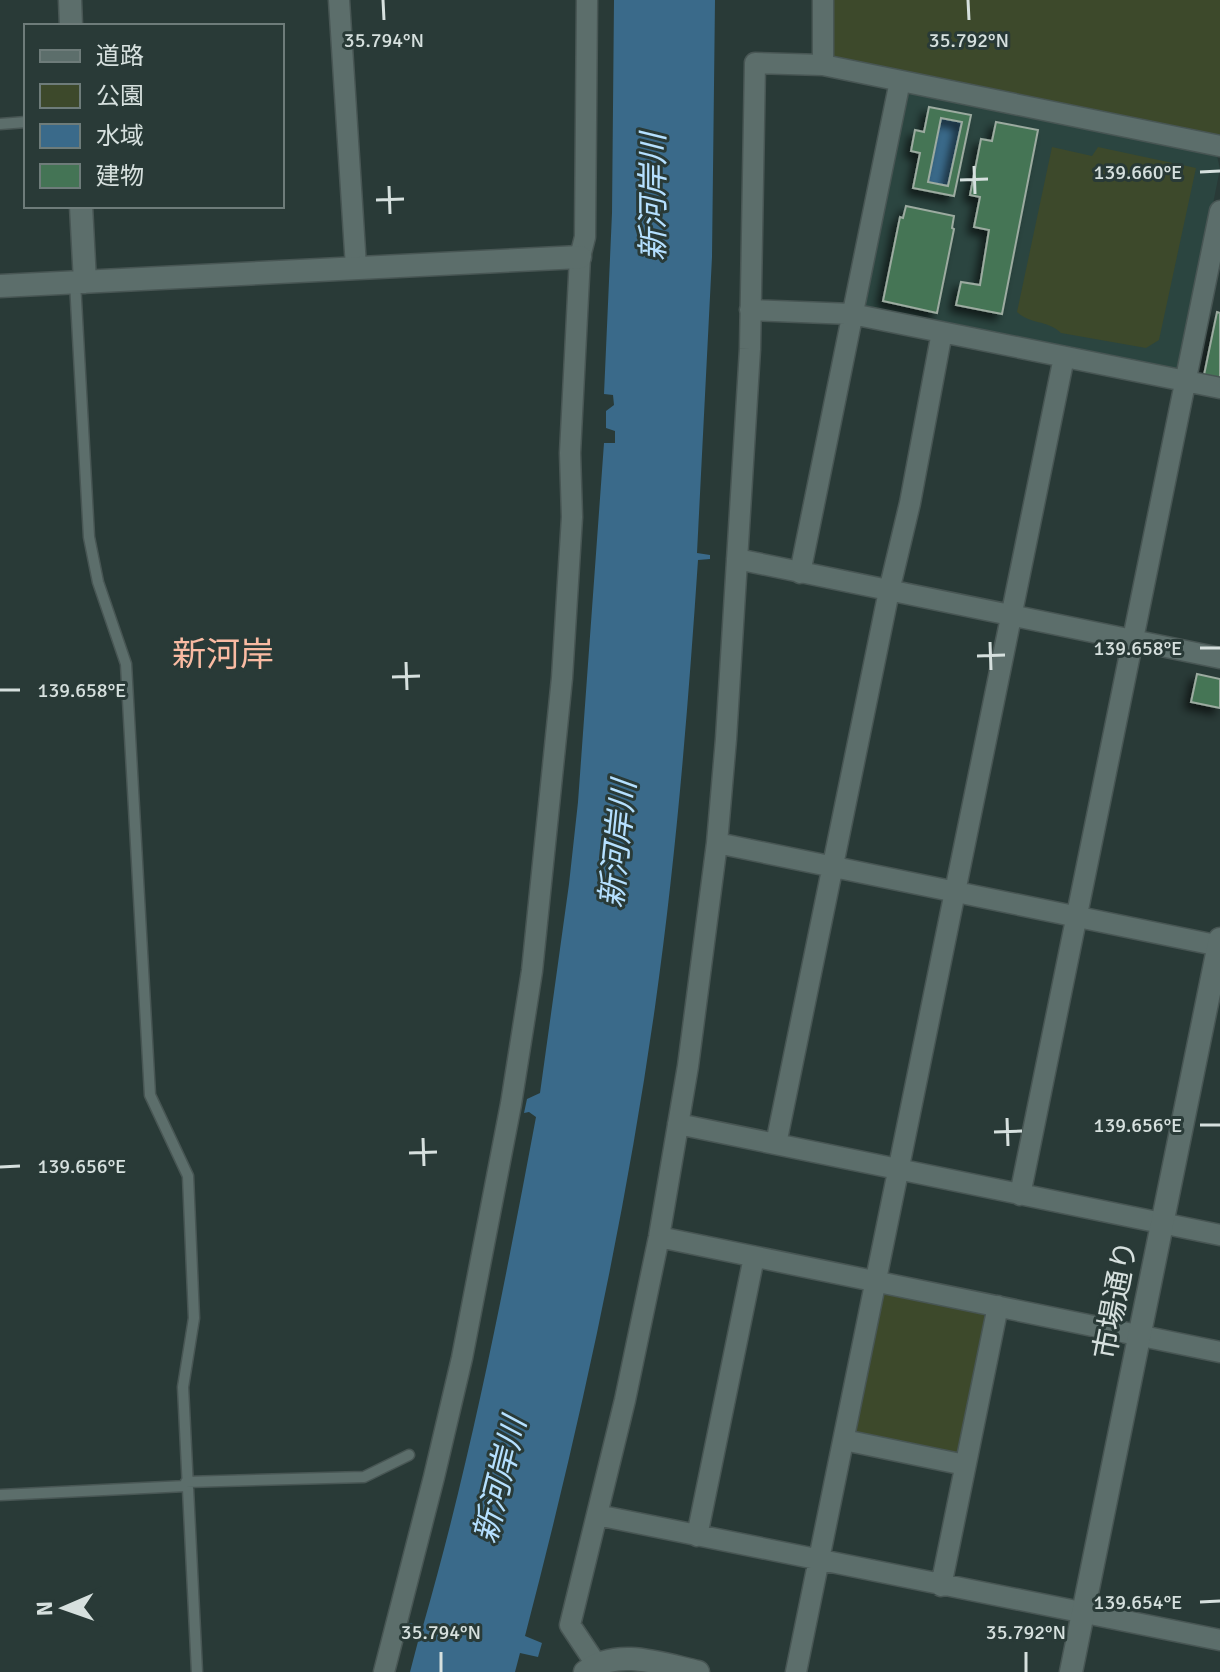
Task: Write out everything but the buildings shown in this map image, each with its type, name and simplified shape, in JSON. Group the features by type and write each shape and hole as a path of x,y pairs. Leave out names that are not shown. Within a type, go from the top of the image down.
{"street":[{"path":"70,0 71,24"},
{"path":"339,0 356,267"},
{"path":"384,1672 462,1358 511,1104 532,971 563,663 572,517 570,453 580,257 585,237 587,0"},
{"path":"823,0 823,65"},
{"path":"698,1672 620,1658 590,1668 570,1625 625,1400 659,1237 717,843 726,739 750,310 755,63 823,65 1220,146"},
{"path":"800,573 900,81"},
{"path":"80,282 81,208"},
{"path":"1020,1195 1220,211"},
{"path":"0,286 580,257"},
{"path":"750,310 852,314 1220,388"},
{"path":"776,1144 889,591 910,503 942,332"},
{"path":"796,1672 1064,357"},
{"path":"737,559 1220,658"},
{"path":"717,843 1220,943"},
{"name":"市場通り","path":"1071,1672 1220,943"},
{"path":"678,1124 1220,1235"},
{"path":"659,1237 1220,1352"},
{"path":"697,1536 754,1257"},
{"path":"941,1586 998,1306"},
{"path":"844,1440 965,1465"},
{"path":"597,1515 1220,1640"}],"lane":[{"path":"0,124 24,122"},
{"path":"80,282 89,537 98,582 126,664 150,1095 188,1176 194,1318 183,1387 197,1672"},
{"path":"0,1495 364,1477 409,1455"}],"shaded area":[{"path":"911,94 1217,156 1220,169 1180,368 1173,374 866,311 862,302 904,98"}],"green space":[{"path":"830,0 1220,0 1220,134 1216,137 835,60 831,54"},
{"path":"1052,147 1092,156 1098,147 1196,168 1159,340 1146,348 1061,333 1017,312"},
{"path":"888,1292 981,1311 987,1320 960,1451 952,1456 859,1437 853,1429 881,1297"}],"water":[{"name":"新河岸川","path":"614,0 715,0 712,257 697,553 710,555 710,559 698,560 669,896 643,1086 615,1245 582,1402 525,1636 542,1643 538,1657 520,1653 515,1672 410,1672 421,1630 407,1626 409,1623 423,1626 456,1500 499,1309 536,1117 529,1112 524,1113 527,1099 540,1093 569,884 578,802 604,443 615,443 615,431 606,428 606,411 614,405 613,395 604,394 612,213"},
{"path":"941,118 962,122 948,186 928,182"}],"district":[{"name":"新河岸","path":"223,655"}]}
